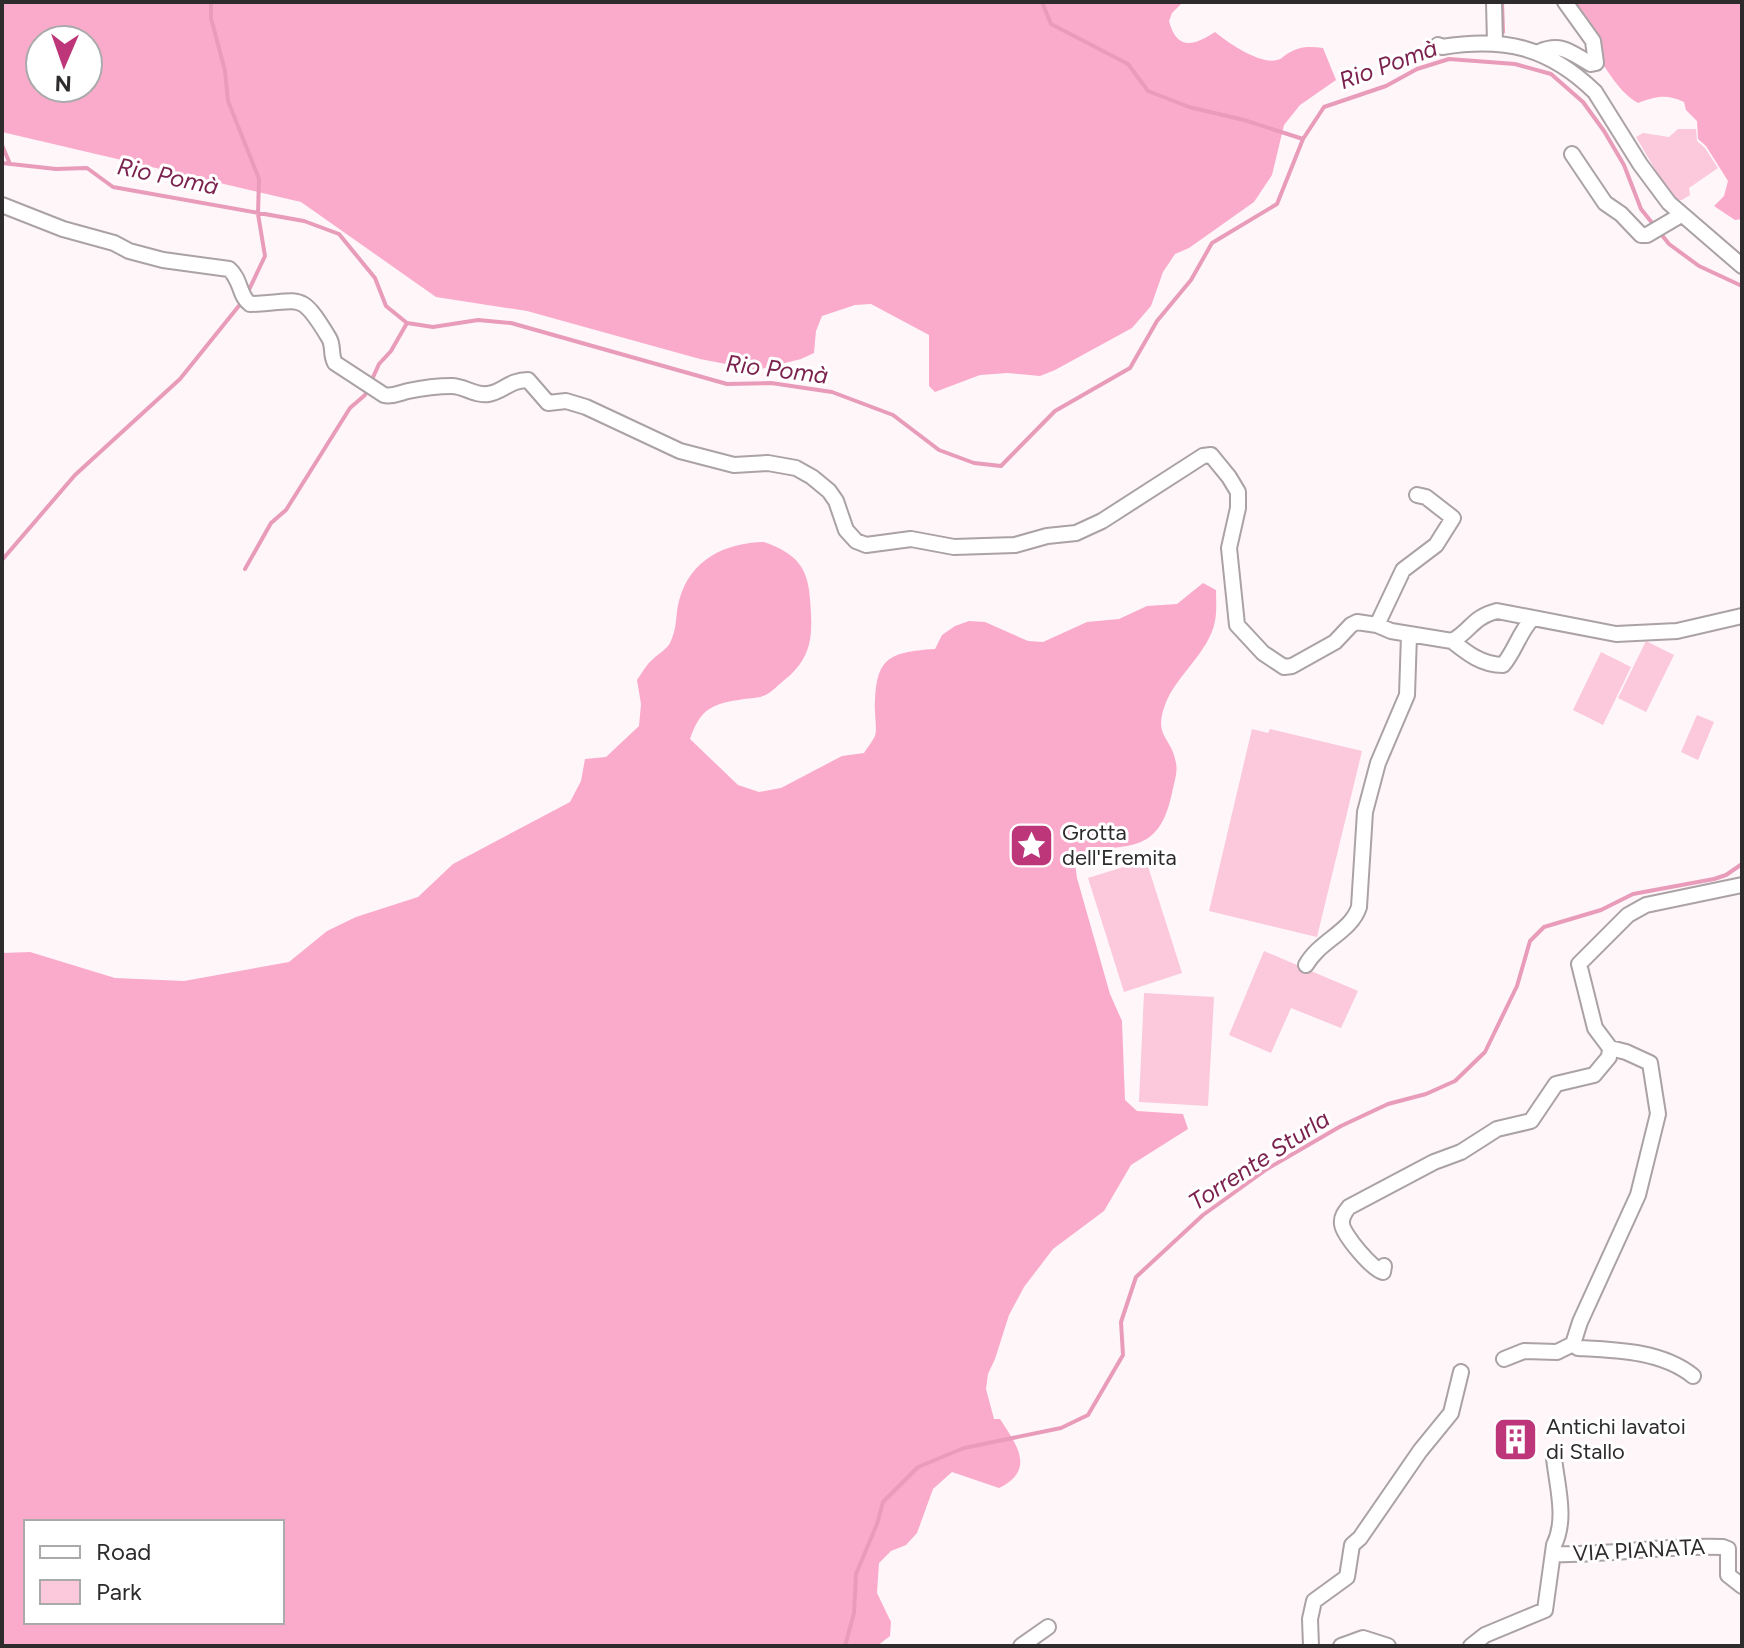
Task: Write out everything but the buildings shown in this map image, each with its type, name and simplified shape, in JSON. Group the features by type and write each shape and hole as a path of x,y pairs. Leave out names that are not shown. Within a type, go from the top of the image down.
{"street":[{"path":"1494,2 1495,43"},
{"path":"1539,52 1553,46 1559,47 1591,64 1596,63 1593,41 1565,2"},
{"path":"1438,45 1518,45 1539,52 1595,92 1640,164 1669,203 1742,266"},
{"path":"1572,154 1610,207 1639,233 1647,235 1681,215"},
{"path":"2,205 63,229 114,243 129,251 163,260 229,269 237,277 243,297 250,304 286,299 303,303 316,314 329,338 332,358 358,380 380,393 391,396 407,391 460,386 478,394 489,394 512,381 528,380 548,403 566,401 586,407 680,451 734,465 778,464 804,472 829,491 836,501 846,530 856,541 866,545 920,539 954,547 1015,545 1054,534 1076,533 1088,529 1209,455 1219,462 1238,492 1238,508 1229,548 1236,621 1240,631 1271,660 1288,668 1335,642 1354,623 1452,641 1480,660 1491,665 1503,665 1521,631 1532,619"},
{"path":"1377,625 1403,570 1436,545 1453,518 1426,497 1417,495"},
{"path":"1452,641 1481,615 1497,611 1598,632 1649,634 1742,616"},
{"path":"1306,965 1315,951 1358,913 1363,886 1365,812 1378,763 1407,695 1409,635"},
{"path":"1504,1359 1524,1351 1557,1352 1573,1344 1638,1195 1658,1114 1650,1063 1610,1048 1595,1028 1579,964 1628,915 1654,899 1716,892 1742,885"},
{"path":"1384,1266 1386,1270 1383,1272 1374,1268 1343,1229 1343,1217 1349,1207 1434,1162 1461,1152 1497,1129 1531,1121 1556,1084 1594,1075 1609,1057 1610,1048"},
{"path":"1573,1344 1578,1348 1676,1362 1693,1376"},
{"path":"1311,1646 1310,1619 1314,1601 1347,1577 1352,1545 1452,1411 1461,1372"},
{"path":"1471,1646 1485,1635 1545,1610 1558,1583 1553,1554 1559,1536 1560,1500 1554,1458"},
{"path":"1560,1500 1577,1502"},
{"name":"VIA PIANATA","path":"1553,1554 1630,1552 1684,1545 1723,1547 1728,1549 1728,1575 1741,1588"},
{"path":"1021,1646 1048,1627"},
{"path":"1341,1646 1363,1638 1388,1646"}],"green space":[{"path":"1678,129 1696,129 1697,141 1718,168 1689,188 1690,195 1682,200 1673,200 1636,137 1643,133 1669,137"},
{"path":"1646,641 1674,655 1646,712 1618,698"},
{"path":"1601,652 1631,667 1603,725 1573,710"},
{"path":"1697,715 1714,722 1698,760 1681,752"},
{"path":"1252,729 1268,733 1270,729 1362,751 1317,937 1209,911"},
{"path":"1146,860 1182,973 1124,992 1088,878"},
{"path":"1264,951 1358,991 1341,1028 1291,1008 1271,1053 1229,1035"},
{"path":"1144,993 1214,997 1208,1106 1139,1102"}],"shaded area":[{"path":"2,2 1183,2 1169,21 1172,31 1182,42 1194,42 1215,32 1244,52 1270,61 1300,48 1323,48 1336,80 1300,105 1284,125 1272,175 1254,202 1189,248 1175,254 1163,272 1151,306 1132,328 1040,376 1008,373 980,375 935,392 929,386 929,335 871,304 855,305 822,316 816,331 814,353 757,370 700,359 527,311 436,297 301,202 2,132"},
{"path":"1570,2 1742,2 1742,219 1735,220 1714,206 1724,196 1728,181 1706,146 1698,139 1697,121 1686,110 1684,102 1661,97 1638,103 1628,96 1599,58"},
{"path":"764,542 784,551 803,569 809,588 811,635 800,664 771,692 761,697 724,703 710,709 699,720 690,739 738,785 759,792 781,788 842,756 864,753 876,733 877,680 881,669 894,656 935,649 942,635 955,626 969,621 985,622 1028,641 1043,642 1087,622 1119,619 1147,606 1177,604 1203,583 1216,590 1216,617 1212,633 1170,694 1162,716 1162,731 1174,754 1176,770 1167,811 1160,825 1143,841 1086,850 1075,863 1110,994 1122,1021 1125,1100 1137,1111 1183,1114 1188,1129 1131,1165 1104,1211 1053,1249 1024,1287 1009,1315 988,1374 986,1389 994,1419 1000,1419 1020,1456 1017,1473 999,1488 952,1472 933,1489 917,1533 906,1545 891,1551 879,1563 877,1593 891,1622 890,1636 877,1646 2,1646 2,953 30,952 115,978 184,981 289,962 327,931 356,917 418,897 453,864 570,802 581,781 585,759 606,757 639,726 641,704 637,680 648,664 670,643 684,586 700,564 736,546"}],"waterway":[{"path":"211,2 211,18 225,71 228,101 259,179 258,214 265,256 247,294"},
{"path":"1042,2 1051,24 1128,64 1148,91 1189,107 1303,139"},
{"path":"1502,2 1503,32"},
{"name":"Rio Pomà","path":"2,163 56,169 87,168 113,187 304,221 339,234 375,278 386,306 407,323 433,327 478,320 511,323 727,384 771,383 832,392 893,415 939,450 974,463 1001,466 1055,411 1130,368 1157,321 1191,280 1212,243 1277,204 1303,139 1324,107 1386,86 1417,69 1449,59 1515,64 1551,74 1583,102 1604,131 1624,165 1641,209 1669,244 1699,266 1742,286"},
{"path":"2,145 10,164"},
{"path":"2,560 75,475 180,379 242,302"},
{"path":"245,569 271,523 286,510 350,408 365,395 379,364 391,351 407,323"},
{"name":"Torrente Sturla","path":"845,1646 854,1613 856,1574 883,1502 918,1467 964,1448 1061,1428 1088,1415 1123,1355 1121,1322 1136,1277 1203,1215 1267,1169 1341,1126 1388,1104 1426,1094 1455,1081 1485,1052 1517,986 1530,941 1544,927 1601,910 1633,894 1714,879 1742,864"}],"place":[{"name":"Grotta dell'Eremita","path":"1031,845"},
{"name":"Antichi lavatoi di Stallo","path":"1515,1439"}]}
